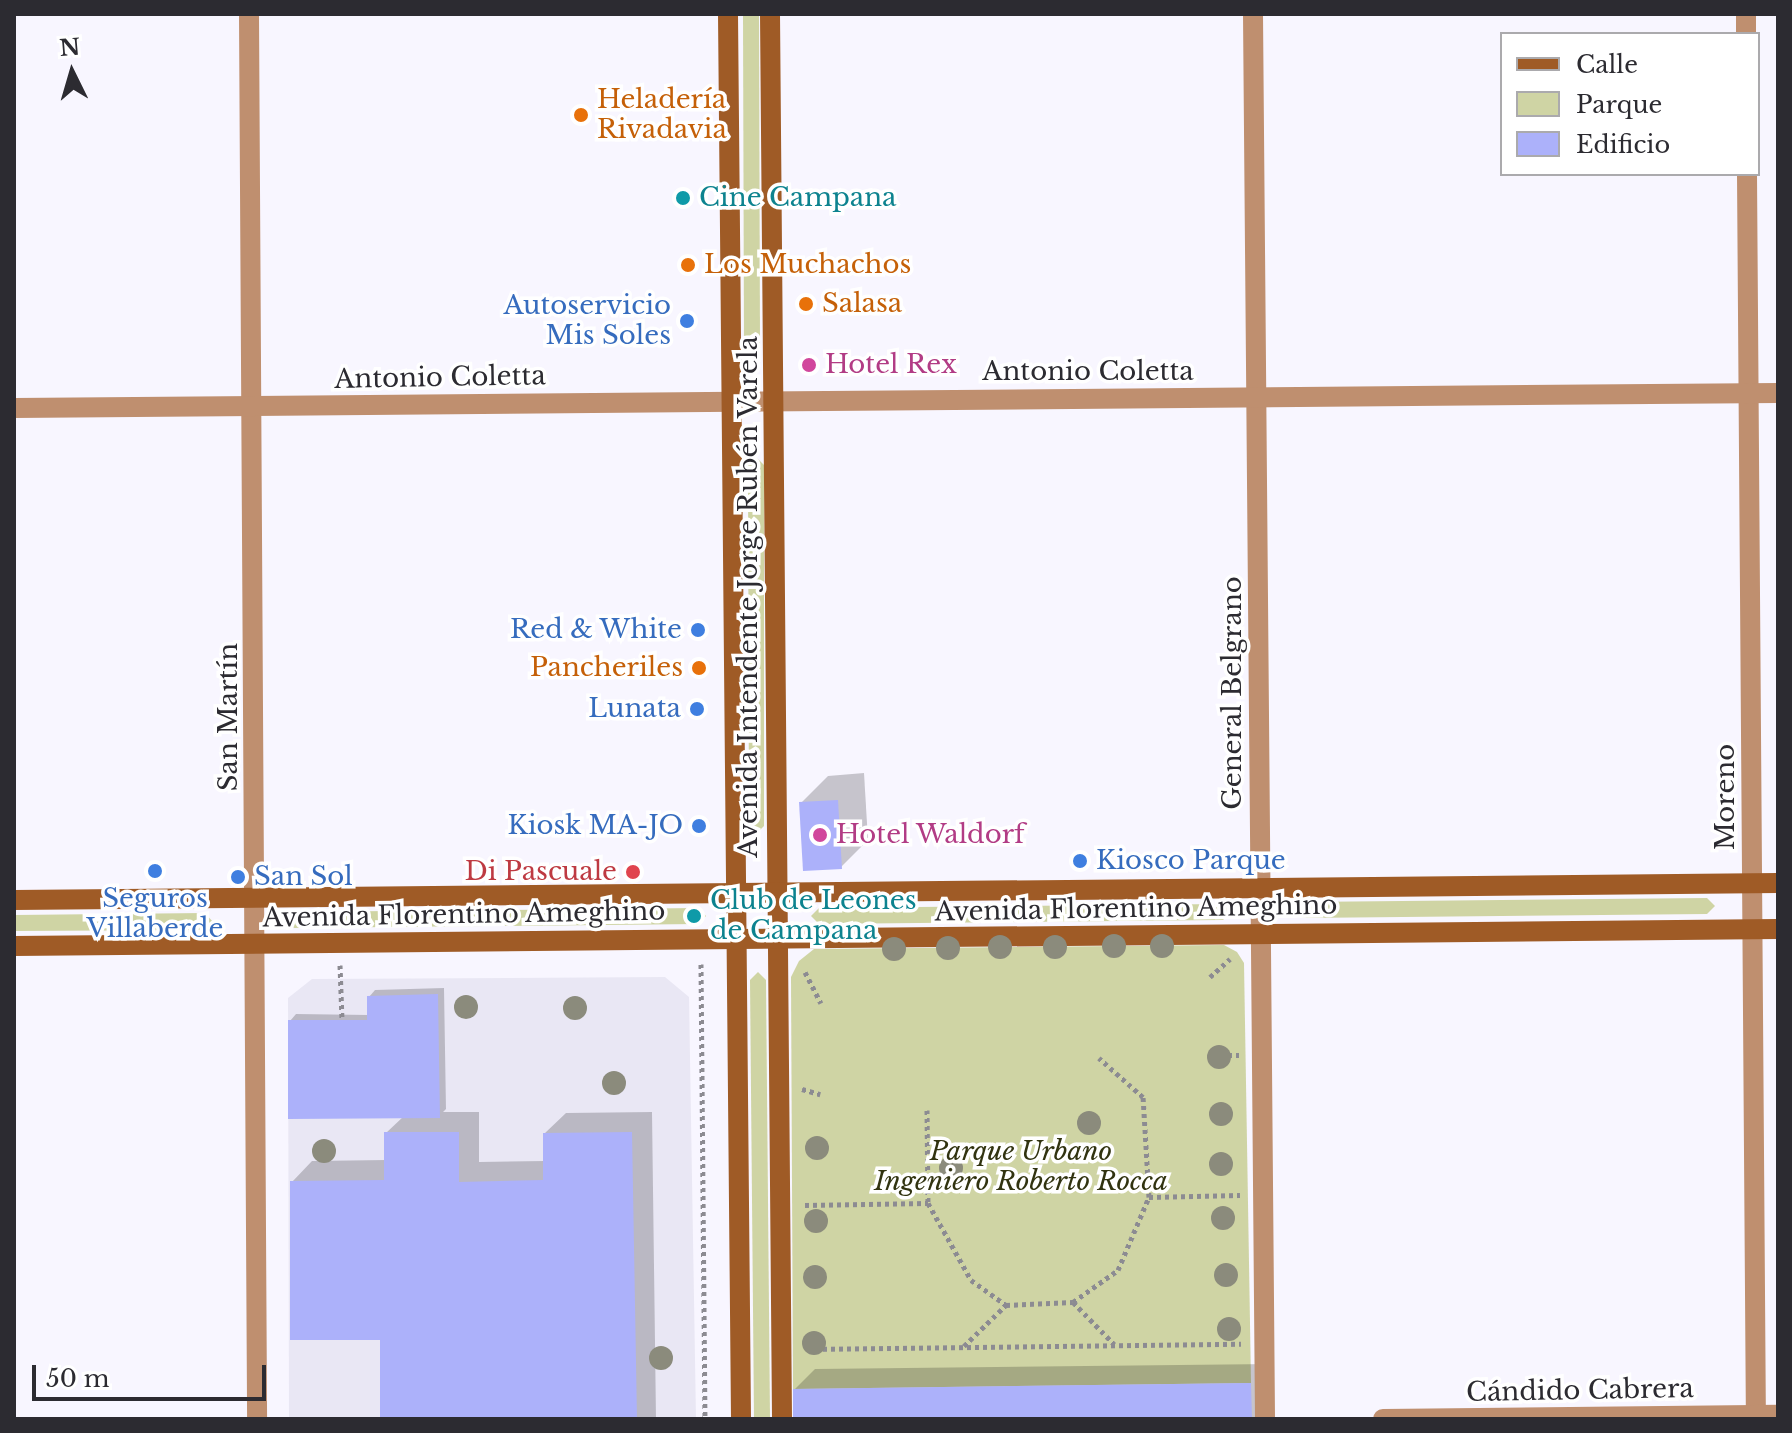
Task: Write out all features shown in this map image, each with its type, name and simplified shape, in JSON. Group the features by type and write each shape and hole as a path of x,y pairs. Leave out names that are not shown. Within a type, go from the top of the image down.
{"main road":[{"name":"Avenida Intendente Jorge Rubén Varela","path":"728,14 741,1419"},
{"name":"Avenida Intendente Jorge Rubén Varela","path":"770,14 782,1419"},
{"name":"Avenida Florentino Ameghino","path":"14,900 1778,883"},
{"name":"Avenida Florentino Ameghino","path":"14,946 1778,929"}],"street":[{"name":"San Martín","path":"249,14 257,943 257,1419"},
{"name":"General Belgrano","path":"1253,14 1265,1419"},
{"name":"Moreno","path":"1747,176 1756,1417"},
{"name":"Antonio Coletta","path":"14,408 1778,393"},
{"name":"Cándido Cabrera","path":"1383,1419 1778,1415"}],"path":[{"path":"340,942 342,1020"},
{"path":"1210,977 1237,952"},
{"path":"799,961 821,1003"},
{"path":"325,964 356,964"},
{"path":"685,964 701,964 705,1419"},
{"path":"1212,1055 1246,1054"},
{"path":"927,1110 928,1203 971,1280 1006,1305 1073,1302 1118,1270 1149,1197 1143,1097 1099,1058"},
{"path":"1149,1197 1249,1195"},
{"path":"792,1206 928,1203"},
{"path":"1073,1302 1114,1344"},
{"path":"964,1346 1006,1305"},
{"path":"794,1349 1252,1344"}],"shaded area":[{"path":"665,977 689,997 696,1419 289,1419 288,998 312,979"}],"green space":[{"path":"743,14 759,14 760,347 752,355 744,346"},
{"path":"756,457 764,465 764,826 756,834 749,826 748,465"},
{"path":"1707,898 1715,906 1707,914 1303,918 1295,910 1303,902"},
{"path":"1223,904 1231,912 1223,920 819,924 811,916 819,908"},
{"path":"698,908 706,916 698,924 294,928 285,920 294,912"},
{"path":"205,913 213,922 205,930 14,931 14,915"},
{"name":"Parque Urbano Ingeniero Roberto Rocca","path":"1224,945 1237,952 1244,963 1251,1383 793,1389 791,977 799,961 814,949"},
{"path":"758,972 766,980 770,1419 754,1419 750,980"}],"building":[{"name":"Hotel Waldorf","path":"838,800 842,869 803,871 799,802"},
{"path":"438,994 440,1118 288,1119 288,1020 367,1020 367,996"},
{"path":"384,1132 459,1132 459,1182 543,1180 543,1133 632,1132 637,1419 380,1419 380,1340 290,1340 290,1181 384,1180"},
{"path":"1251,1383 1252,1419 793,1419 793,1389"}],"place":[{"name":"Heladería Rivadavia","path":"581,115"},
{"name":"Cine Campana","path":"683,198"},
{"name":"Los Muchachos","path":"688,265"},
{"name":"Salasa","path":"806,304"},
{"name":"Autoservicio Mis Soles","path":"687,321"},
{"name":"Hotel Rex","path":"809,365"},
{"name":"Red & White","path":"698,630"},
{"name":"Pancheriles","path":"699,668"},
{"name":"Lunata","path":"697,709"},
{"name":"Kiosk MA-JO","path":"699,826"},
{"name":"Hotel Waldorf","path":"820,835"},
{"name":"Kiosco Parque","path":"1080,861"},
{"name":"Seguros Villaberde","path":"155,871"},
{"name":"Di Pascuale","path":"633,872"},
{"name":"San Sol","path":"238,877"},
{"name":"Club de Leones de Campana","path":"694,916"}]}
